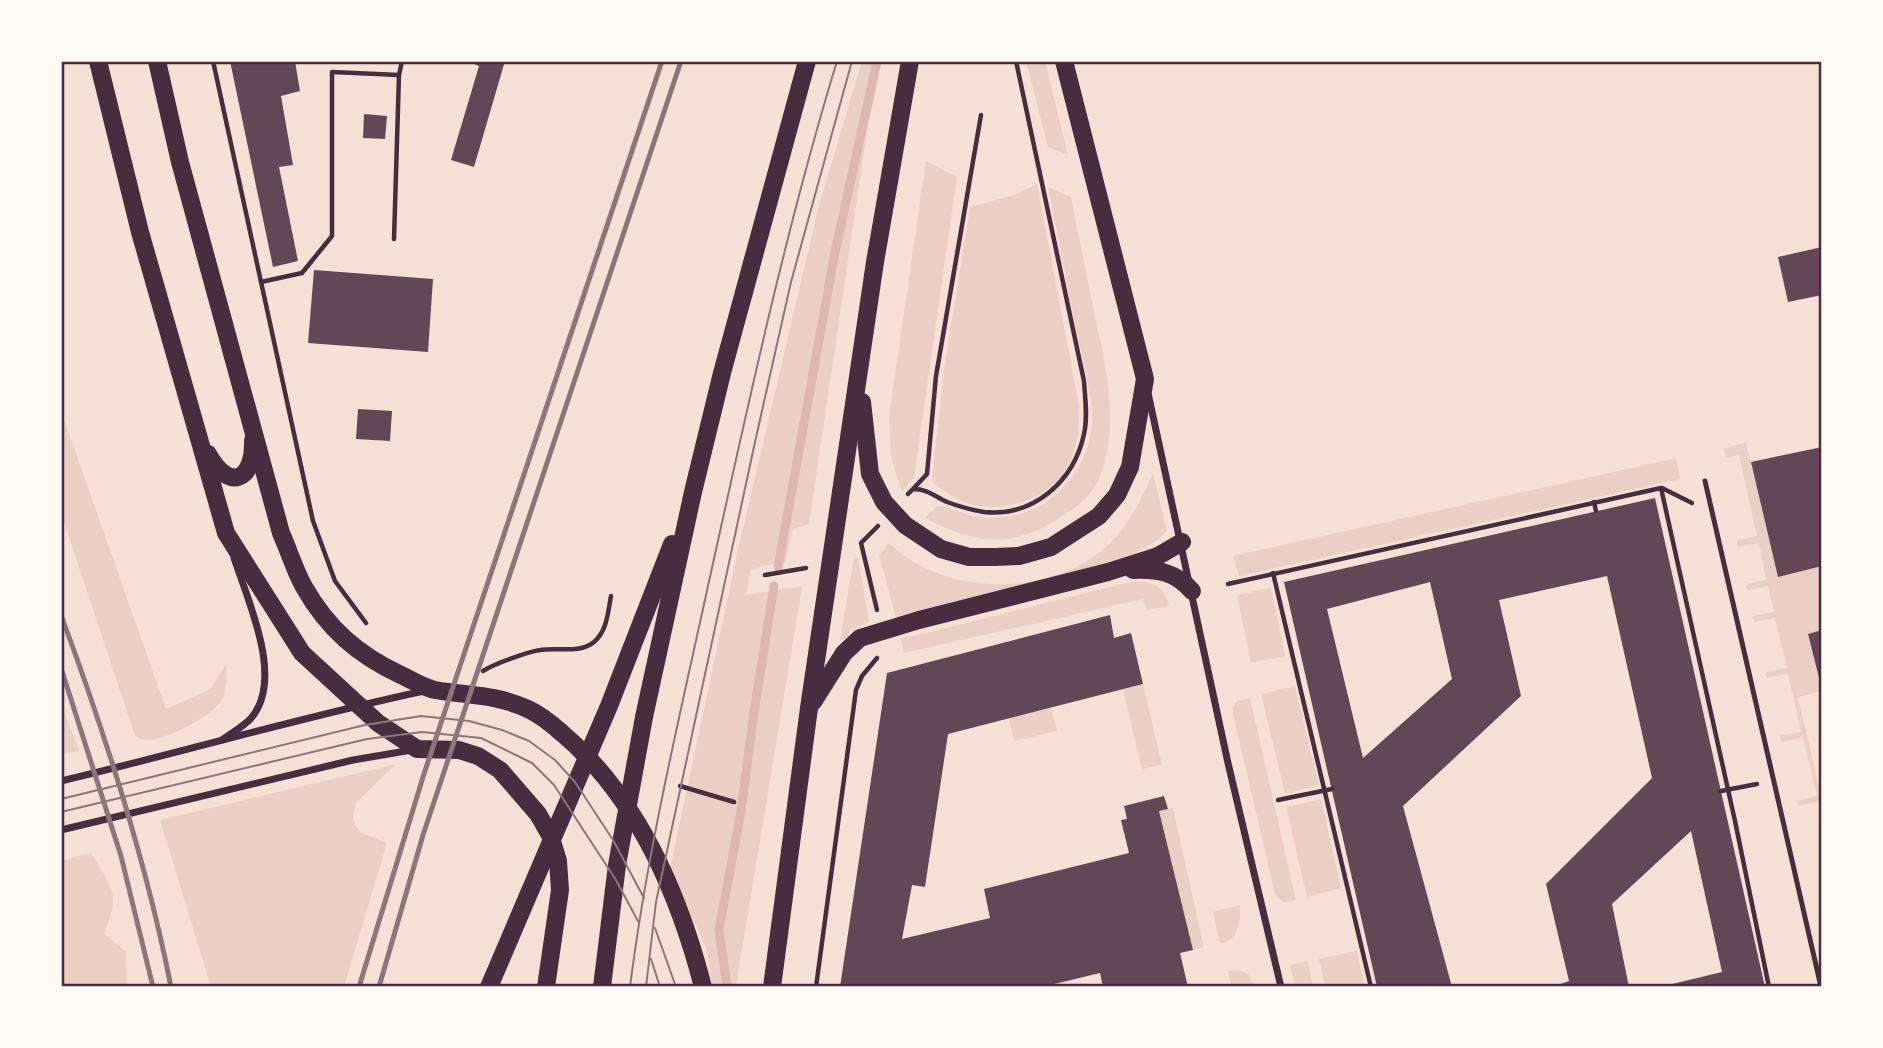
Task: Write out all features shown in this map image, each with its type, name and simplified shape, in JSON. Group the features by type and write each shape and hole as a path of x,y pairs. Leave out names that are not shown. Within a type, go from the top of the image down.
{"main road":[{"path":"98,61 140,232 226,533 302,653 378,723 417,749 459,750 478,756 500,769 519,789 550,835 558,861 559,890 546,987"},
{"path":"157,61 180,162 281,533 304,587 352,648 385,668 432,689 498,697 531,710 584,752 631,812 651,850 694,951 703,987"},
{"path":"602,987 617,865 644,717 693,492 729,347 807,61"},
{"path":"772,987 809,708 875,262 910,61"},
{"path":"860,367 870,474 884,502 905,525 941,549 969,557 1019,556 1051,547 1099,516 1117,495 1130,467 1145,379 1064,61"},
{"path":"198,432 218,471 228,477 239,477 248,471 252,461 253,423"},
{"path":"489,987 609,706 693,492"},
{"path":"809,708 844,653 860,638 1108,572 1158,556 1182,542"},
{"path":"1108,572 1160,570 1182,580 1192,591"}],"street":[{"path":"1145,379 1228,764 1281,987"},
{"path":"178,754 222,740 252,718 266,689 265,659 226,533"},
{"path":"61,781 178,754 358,705 432,689"},
{"path":"61,831 353,760 417,749"}],"lane":[{"path":"1705,481 1821,987"}],"path":[{"path":"213,61 313,521 335,581 370,628"},
{"path":"394,239 399,75 402,61"},
{"path":"913,489 926,489 945,501 984,512 1026,506 1043,498 1061,483 1077,459 1085,432 1084,381 1016,61"},
{"path":"261,282 302,273 332,236 332,72 399,75"},
{"path":"892,511 927,474 936,376 981,115"},
{"path":"1661,488 1769,987"},
{"path":"1228,584 1661,488 1712,513"},
{"path":"1594,502 1596,511"},
{"path":"816,987 856,690 862,676 874,664 884,647 861,543"},
{"path":"765,575 806,569 808,557"},
{"path":"1273,573 1371,987"},
{"path":"481,672 495,663 540,650 567,650 593,643 605,626 611,596"},
{"path":"1721,791 1774,780"},
{"path":"680,786 734,802"},
{"path":"1278,800 1332,789"}],"shaded area":[{"path":"862,61 882,61 868,125 809,524 793,529 785,562 751,569 746,595 802,586 736,987 713,987 707,950 670,869 737,554 818,209"},
{"path":"1026,61 1045,61 1068,155 1048,147"},
{"path":"926,161 957,177 914,477 902,492 891,457 889,416"},
{"path":"1037,184 1079,405 1077,443 1061,476 1040,494 1013,505 984,507 955,498 932,482 943,377 970,207 1017,194"},
{"path":"1048,187 1071,197 1109,392 1106,455 1092,491 1080,504 1059,518 1018,537 972,537 925,518 937,506 983,518 1005,517 1030,510 1044,503 1068,482 1078,468 1090,439 1090,391"},
{"path":"61,411 166,709 211,689 226,663 225,692 216,707 198,720 153,740 135,736 61,513"},
{"path":"1746,442 1778,576 1822,566 1822,630 1808,634 1822,691 1798,697 1822,800 1822,814 1819,802 1798,806 1797,801 1817,796 1803,738 1782,742 1780,739 1780,736 1801,732 1788,674 1767,678 1765,675 1766,672 1787,668 1775,618 1755,622 1753,619 1754,616 1774,612 1768,586 1748,590 1746,587 1747,584 1766,580 1759,543 1739,547 1737,544 1737,540 1757,536 1739,455 1726,458 1724,449"},
{"path":"1676,458 1680,479 1239,576 1233,556"},
{"path":"1153,473 1167,531 1150,545 1128,557 1079,574 969,597 896,618 879,555 889,543 912,561 938,574 967,581 997,584 1027,582 1057,575 1084,563 1115,538 1134,512"},
{"path":"854,558 858,558 869,622 851,630 846,638 840,641"},
{"path":"1134,581 1157,586 1164,593 1169,606 1147,610 1143,599 904,653 901,639"},
{"path":"1271,588 1285,656 1251,663 1237,595"},
{"path":"1143,684 1162,765 1142,769 1123,690"},
{"path":"1295,686 1319,785 1285,794 1261,694"},
{"path":"1250,698 1296,900 1289,902 1282,901 1275,894 1233,714 1237,701"},
{"path":"61,703 79,751 61,754"},
{"path":"1051,708 1057,731 1014,741 1009,718"},
{"path":"396,764 356,803 353,819 356,827 362,833 387,843 344,987 211,987 160,820"},
{"path":"1321,799 1341,888 1307,897 1286,807"},
{"path":"1173,808 1204,947 1193,950 1159,811"},
{"path":"91,853 112,891 112,908 104,933 126,952 127,987 61,987 61,861"},
{"path":"1240,905 1238,929 1231,938 1220,944 1213,912"},
{"path":"1357,951 1365,987 1325,987 1319,959"},
{"path":"1308,961 1313,987 1295,987 1290,965"},
{"path":"1238,970 1248,974 1255,987 1231,987 1228,971"}],"building":[{"path":"230,61 295,61 300,91 281,96 293,165 279,167 298,261 273,267"},
{"path":"467,61 505,61 474,167 451,160 479,66"},
{"path":"364,114 387,116 385,139 363,138"},
{"path":"1822,247 1822,295 1788,302 1778,257"},
{"path":"314,270 433,279 428,352 308,343"},
{"path":"358,409 392,411 390,441 356,439"},
{"path":"1822,447 1822,566 1778,577 1751,462"},
{"path":"1655,498 1765,987 1660,987 1722,972 1691,831 1612,904 1629,987 1552,987 1569,981 1546,884 1652,778 1607,576 1499,600 1521,696 1403,806 1452,987 1377,987 1284,582","holes":["1430,582 1452,679 1363,758 1327,609"]},
{"path":"1110,615 1114,638 1131,633 1143,684 948,734 925,887 912,885 902,939 990,918 984,889 1129,853 1121,820 1127,819 1124,806 1164,796 1168,809 1159,811 1193,950 1180,953 1188,987 1103,987 1100,973 1042,987 840,987 887,673"},
{"path":"1822,630 1822,686 1821,686 1808,634"}],"waterway":[{"path":"778,567 835,252 877,61"},
{"path":"727,987 719,930 741,811 774,586"}],"tram line":[{"path":"630,987 664,786 737,454 783,257 837,61"},
{"path":"646,987 656,902 755,442 791,282 852,61"},
{"path":"61,799 365,725 421,716 469,721 529,741 555,760 575,782 613,840 644,898"},
{"path":"61,812 367,739 422,732 481,738 532,763 554,785 616,880 639,923"},
{"path":"655,928 676,987"},
{"path":"651,959 660,987"}],"railway":[{"path":"359,987 423,777 662,61"},
{"path":"379,987 423,835 681,61"},
{"path":"61,615 124,799 150,892 171,987"},
{"path":"61,668 121,856 153,987"}]}
